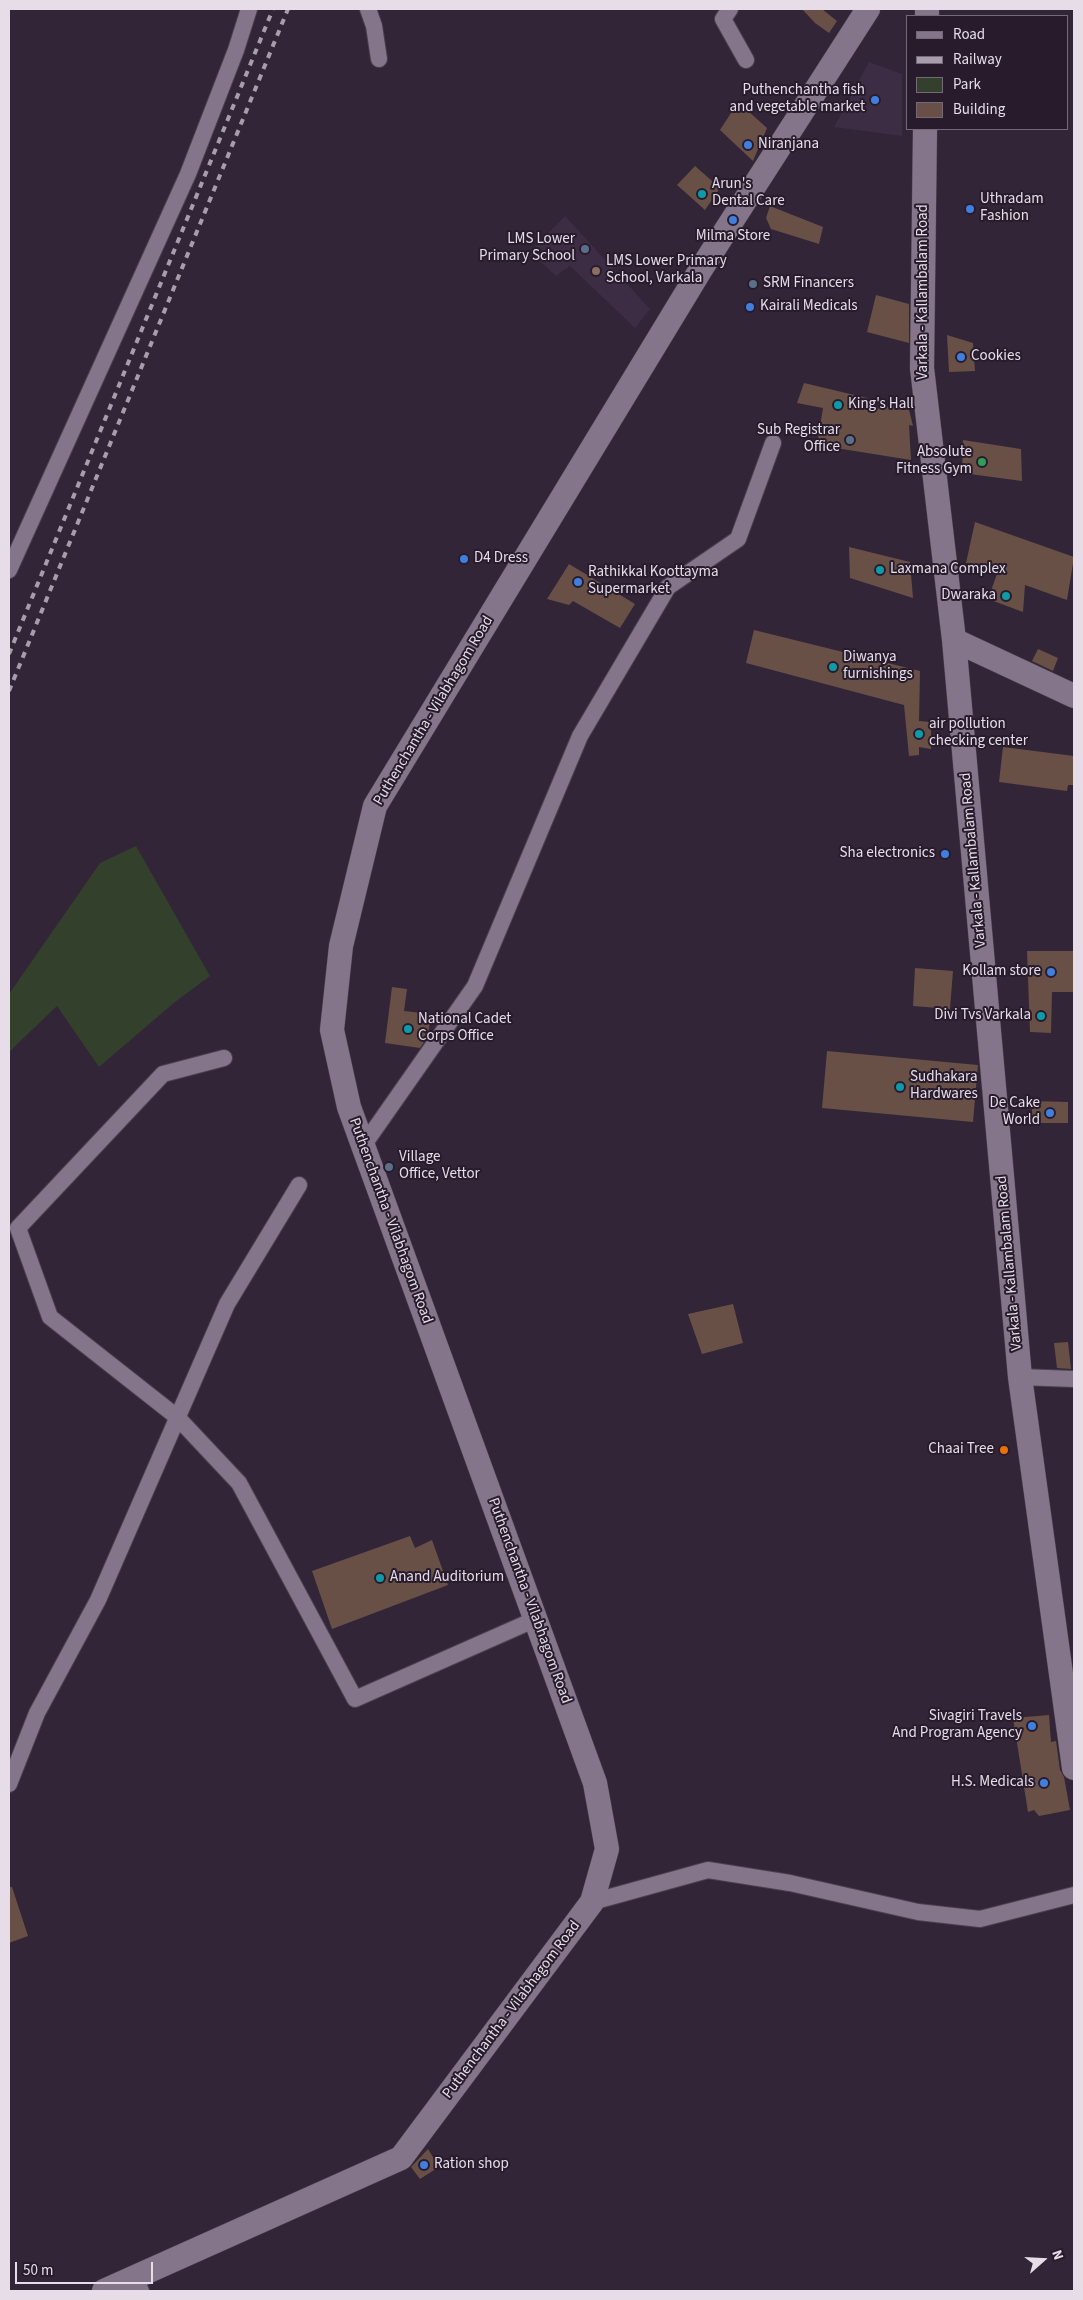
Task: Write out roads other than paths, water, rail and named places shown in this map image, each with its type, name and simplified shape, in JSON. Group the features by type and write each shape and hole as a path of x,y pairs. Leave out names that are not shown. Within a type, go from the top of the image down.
{"main road":[{"name":"Puthenchantha - Vilabhagom Road","path":"104,2291 138,2284 401,2158 592,1902 607,1849 595,1783 348,1107 332,1030 341,946 375,806 701,269 868,9"},
{"name":"Varkala - Kallambalam Road","path":"925,130 922,368 954,640 1020,1377 1074,1768"},
{"path":"954,640 1074,696"}],"street":[{"path":"9,570 188,174 236,50 249,9"},
{"path":"368,9 374,26 379,59"},
{"path":"730,9 723,19 746,60"},
{"path":"363,1146 475,986 585,728 668,587 738,539 773,442"},
{"path":"224,1058 162,1074 18,1228 50,1317 177,1417 239,1483 354,1700 536,1619"},
{"path":"9,1784 37,1713 98,1600 228,1304 299,1184"},
{"path":"1020,1377 1074,1379"},
{"path":"592,1902 708,1870 790,1883 918,1912 980,1919 1074,1895"}],"railway":[{"path":"9,654 273,9"},
{"path":"9,691 288,9"}],"place":[{"name":"Puthenchantha fish and vegetable market","path":"875,100"},
{"name":"Niranjana","path":"748,145"},
{"name":"Arun's Dental Care","path":"702,194"},
{"name":"Uthradam Fashion","path":"970,209"},
{"name":"Milma Store","path":"733,220"},
{"name":"LMS Lower Primary School","path":"585,249"},
{"name":"LMS Lower Primary School, Varkala","path":"596,271"},
{"name":"SRM Financers","path":"753,284"},
{"name":"Kairali Medicals","path":"750,307"},
{"name":"Cookies","path":"961,357"},
{"name":"King's Hall","path":"838,405"},
{"name":"Sub Registrar Office","path":"850,440"},
{"name":"Absolute Fitness Gym","path":"982,462"},
{"name":"D4 Dress","path":"464,559"},
{"name":"Laxmana Complex","path":"880,570"},
{"name":"Rathikkal Koottayma Supermarket","path":"578,582"},
{"name":"Dwaraka","path":"1006,596"},
{"name":"Diwanya furnishings","path":"833,667"},
{"name":"air pollution checking center","path":"919,734"},
{"name":"Sha electronics","path":"945,854"},
{"name":"Kollam store","path":"1051,972"},
{"name":"Divi Tvs Varkala","path":"1041,1016"},
{"name":"National Cadet Corps Office","path":"408,1029"},
{"name":"Sudhakara Hardwares","path":"900,1087"},
{"name":"De Cake World","path":"1050,1113"},
{"name":"Village Office, Vettor","path":"389,1167"},
{"name":"Chaai Tree","path":"1004,1450"},
{"name":"Anand Auditorium","path":"380,1578"},
{"name":"Sivagiri Travels And Program Agency","path":"1032,1726"},
{"name":"H.S. Medicals","path":"1044,1783"},
{"name":"Ration shop","path":"424,2165"}]}
